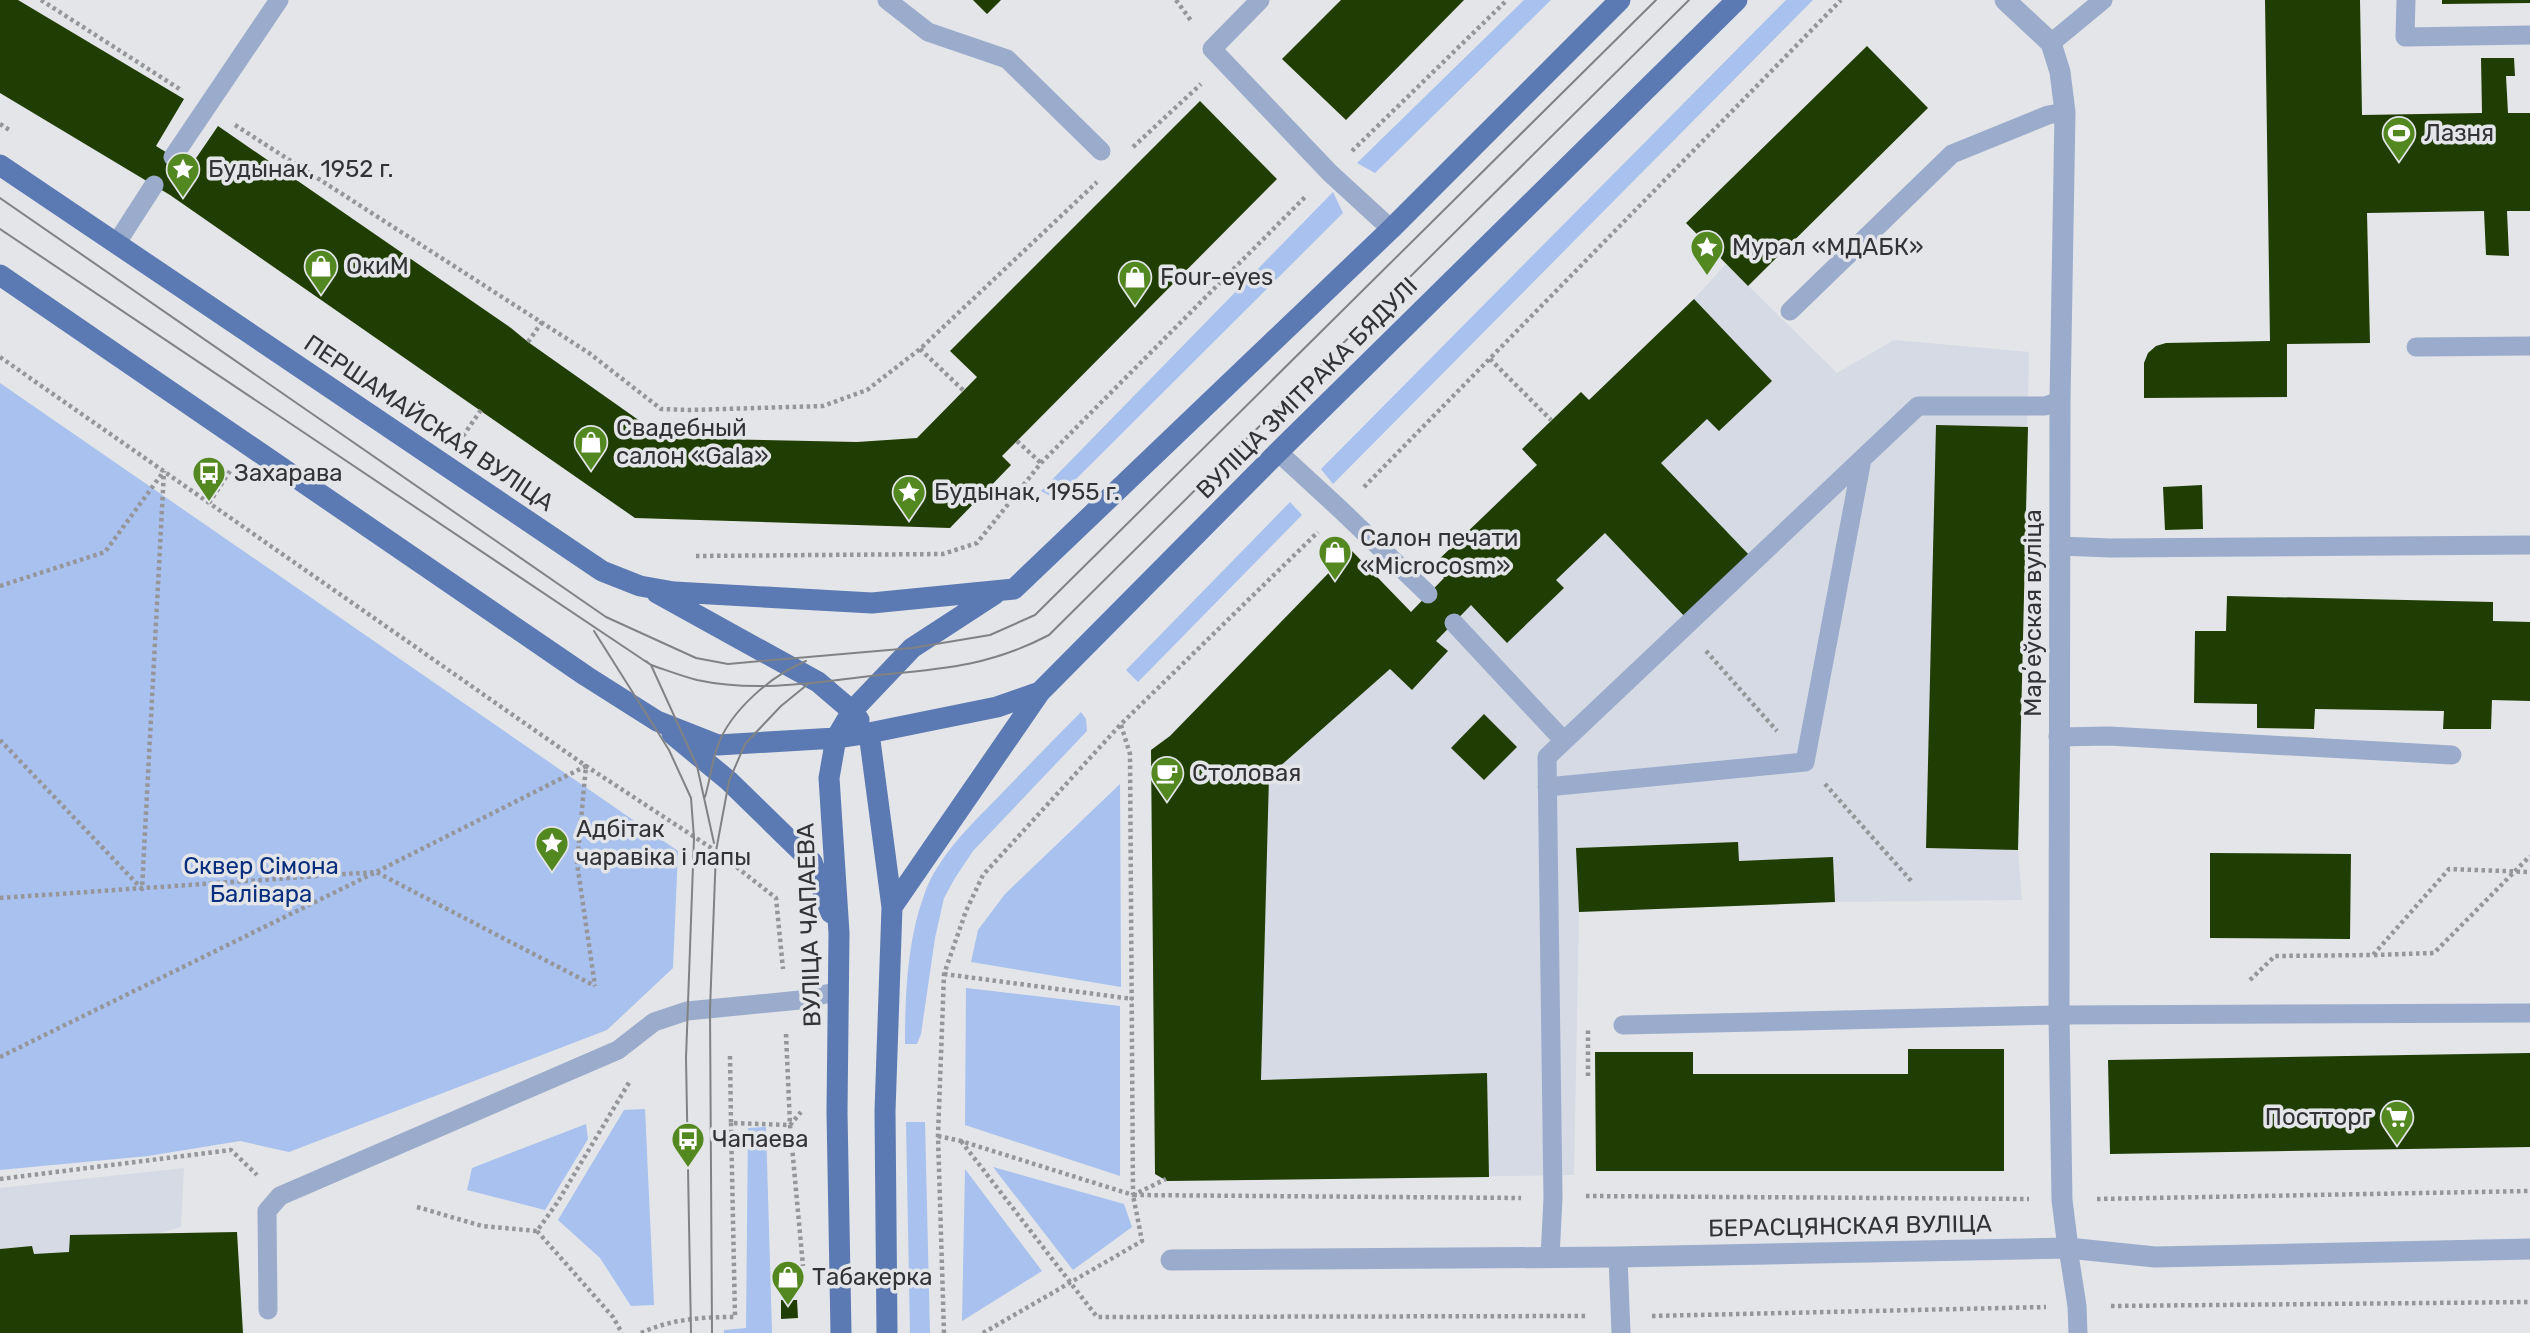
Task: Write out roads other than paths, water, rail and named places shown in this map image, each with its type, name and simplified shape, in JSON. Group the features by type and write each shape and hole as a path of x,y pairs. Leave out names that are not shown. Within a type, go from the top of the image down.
{"main road":[{"path":"1000,591 1014,589 1391,229 1620,0"},
{"name":"ВУЛІЦА ЗМІТРАКА БЯДУЛІ","path":"836,738 997,707 1041,692 1278,452 1737,0"},
{"name":"ПЕРШАМАЙСКАЯ ВУЛІЦА","path":"0,165 602,571 648,588 674,592 872,603 1000,591"},
{"path":"0,275 575,668 657,721 729,782 812,862 839,933"},
{"path":"648,588 818,682 852,711 869,733 892,906 885,1111 887,1333"},
{"name":"ВУЛІЦА ЧАПАЕВА","path":"841,1333 837,1112 839,933 829,778 836,738 852,711 912,648 1000,591"},
{"path":"892,906 1041,692"},
{"path":"657,721 718,745 836,738"}],"street":[{"path":"2005,0 2052,43"},
{"name":"Марʼеўская вуліца","path":"2052,43 2060,72 2064,112 2058,737 2062,1200 2068,1248"},
{"name":"БЕРАСЦЯНСКАЯ ВУЛІЦА","path":"1171,1260 1618,1257 2068,1248 2155,1257 2530,1249"}],"lane":[{"path":"173,157 279,0"},
{"path":"887,0 928,33 1007,59 1101,150"},
{"path":"1260,0 1212,49 1330,173 1391,229"},
{"path":"2052,43 2103,0"},
{"path":"2406,0 2405,37 2530,35"},
{"path":"1790,311 1952,153 2048,115 2064,112"},
{"path":"116,244 154,185"},
{"path":"2416,347 2530,346"},
{"path":"1550,1257 1553,1198 1547,757 1918,406 2045,406 2060,401"},
{"path":"1278,452 1428,594"},
{"path":"1547,787 1805,762 1862,459"},
{"path":"2059,546 2125,548 2530,545"},
{"path":"1454,623 1564,741"},
{"path":"2058,737 2109,736 2452,755"},
{"path":"268,1310 267,1211 280,1196 618,1050 654,1022 687,1011 785,1002 839,991"},
{"path":"1623,1025 2059,1014 2530,1013"},
{"path":"2068,1248 2078,1333"},
{"path":"1618,1257 1621,1325"}],"tram line":[{"path":"0,198 606,617 696,658 728,664 912,648 990,635 1035,615 1656,0"},
{"path":"0,229 651,665 697,680 742,686 811,683 945,668 986,660 1049,635 1689,0"},
{"path":"594,631 669,750 691,798 694,838 686,1058 691,1333"},
{"path":"646,661 651,665 697,766 714,843"},
{"path":"705,797 718,745 732,719 754,695 780,675 806,661"},
{"path":"712,1333 710,1009 716,851 729,781 745,744 781,706 808,684"}],"place":[{"name":"Лазня","path":"2399,163"},
{"name":"Будынак, 1952 г.","path":"183,199"},
{"name":"Мурал «МДАБК»","path":"1707,277"},
{"name":"ОкиМ","path":"321,296"},
{"name":"Four-eyes","path":"1135,307"},
{"name":"Свадебный салон «Gala»","path":"591,472"},
{"name":"Захарава","path":"209,503"},
{"name":"Будынак, 1955 г.","path":"909,522"},
{"name":"Салон печати «Microcosm»","path":"1335,582"},
{"name":"Столовая","path":"1167,803"},
{"name":"Адбітак чаравіка і лапы","path":"552,873"},
{"name":"Постторг","path":"2397,1147"},
{"name":"Чапаева","path":"688,1169"},
{"name":"Табакерка","path":"788,1307"}],"park label":[{"name":"Сквер Сімона Балівара","path":"261,880"}]}
